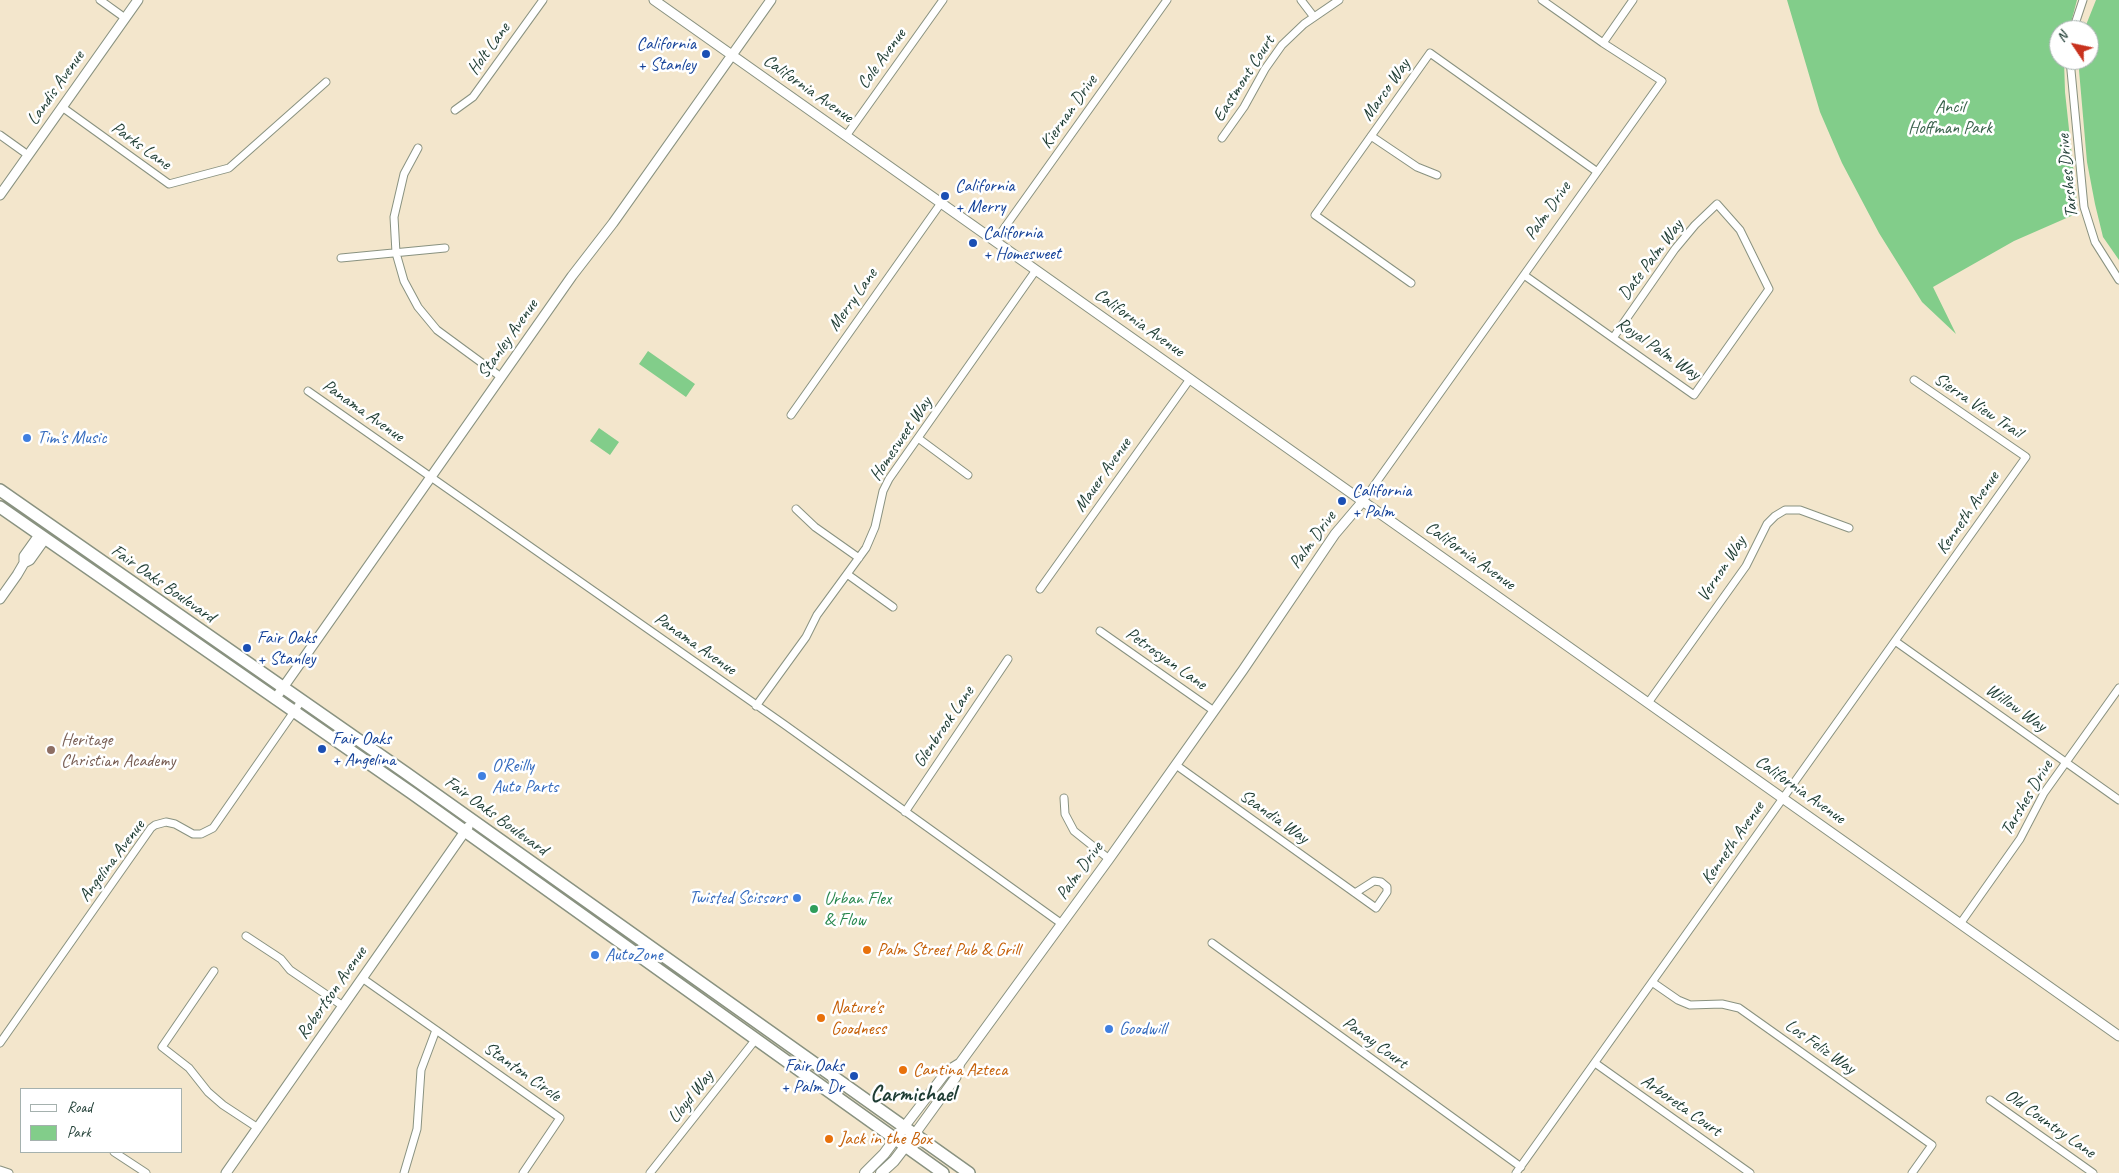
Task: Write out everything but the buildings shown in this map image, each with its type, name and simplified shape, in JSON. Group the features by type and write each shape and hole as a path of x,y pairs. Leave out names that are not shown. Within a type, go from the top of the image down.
{"main road":[{"name":"Fair Oaks Boulevard","path":"0,490 473,820 969,1173"},
{"name":"Fair Oaks Boulevard","path":"0,506 466,831 943,1173"},
{"path":"42,537 44,533 52,535 123,584 133,584"},
{"path":"684,986 695,988 766,1036 776,1036"},
{"name":"Palm Drive","path":"865,1173 904,1127"},
{"path":"881,1173 914,1135"}],"street":[{"path":"100,0 125,18"},
{"name":"Landis Avenue","path":"0,195 138,0"},
{"name":"Holt Lane","path":"455,110 473,97 543,0"},
{"name":"California Avenue","path":"654,0 2119,1036"},
{"name":"Stanley Avenue","path":"275,699 501,377 772,0"},
{"name":"Cole Avenue","path":"846,136 943,0"},
{"name":"Kiernan Drive","path":"996,242 1167,0"},
{"path":"1301,0 1314,17"},
{"name":"Eastmont Court","path":"1222,138 1244,107 1273,57 1292,34 1339,0"},
{"name":"Palm Drive","path":"914,1135 956,1077 960,1063 1109,859 1336,534 1363,501 1596,171 1662,81 1603,43 1542,0"},
{"path":"1603,43 1633,0"},
{"path":"2076,20 2083,0"},
{"name":"Marco Way","path":"1411,283 1315,215 1430,53 1596,171"},
{"name":"Tarshes Drive","path":"2071,70 2087,217 2095,242 2119,280"},
{"name":"Parks Lane","path":"62,107 169,184 229,168 326,82"},
{"path":"0,135 28,155"},
{"path":"1371,136 1417,167 1437,175"},
{"path":"418,148 404,174 396,202 394,232 396,253 404,282 427,319 448,339 501,377"},
{"name":"Merry Lane","path":"791,415 941,203"},
{"name":"Date Palm Way","path":"1613,338 1675,249 1695,225 1717,204 1732,218 1740,230 1769,289"},
{"path":"341,258 444,248"},
{"name":"Homesweet Way","path":"756,706 806,637 817,615 859,558 871,538 885,484 1036,270"},
{"name":"Royal Palm Way","path":"1524,275 1694,395 1769,289"},
{"name":"Mauer Avenue","path":"1040,589 1190,379"},
{"name":"Sierra View Trail","path":"1914,380 2026,457"},
{"name":"Panama Avenue","path":"308,390 1062,924"},
{"path":"918,438 968,475"},
{"name":"Kenneth Avenue","path":"1519,1170 2026,457"},
{"path":"796,509 815,527 859,558"},
{"name":"Vernon Way","path":"1648,702 1746,566 1771,519 1786,510 1800,510 1849,528"},
{"path":"0,600 24,563 24,556 42,537"},
{"path":"847,574 893,607"},
{"name":"Petrosyan Lane","path":"1100,631 1214,711"},
{"name":"Willow Way","path":"1895,641 2119,800"},
{"name":"Glenbrook Lane","path":"904,812 1008,659"},
{"name":"Tarshes Drive","path":"1960,924 2020,838 2035,808 2119,688"},
{"name":"Angelina Avenue","path":"0,1043 151,828 166,822 193,834 201,834 212,828 302,700"},
{"name":"Scandia Way","path":"1176,765 1376,908 1387,892 1387,886 1381,882 1374,881 1356,893"},
{"path":"1064,798 1066,814 1074,831 1109,859"},
{"name":"Robertson Avenue","path":"226,1173 473,820"},
{"path":"246,936 281,959 290,970 343,1006"},
{"name":"Panay Court","path":"1212,944 1519,1170"},
{"path":"214,972 162,1048 189,1068 204,1088 223,1105 258,1128"},
{"name":"Stanton Circle","path":"362,978 560,1118 522,1173"},
{"name":"Los Feliz Way","path":"1652,982 1678,1000 1690,1004 1722,1004 1739,1008 1932,1145 1912,1173"},
{"path":"404,1173 417,1129 420,1070 436,1030"},
{"name":"Lloyd Way","path":"650,1173 756,1038"},
{"name":"Palm Drive","path":"904,1127 947,1071 960,1063"},
{"name":"Arboreta Court","path":"1595,1063 1750,1173"},
{"name":"Old Country Lane","path":"1990,1100 2093,1173"},
{"path":"116,1153 146,1173"},
{"path":"0,1170 9,1173"}],"green space":[{"name":"Ancil Hoffman Park","path":"1787,0 2077,0 2072,20 2049,20 2049,70 2064,70 2078,213 2014,241 1933,287 1956,334 1922,302 1879,233 1842,163 1820,112"},
{"path":"2096,0 2119,0 2119,260 2103,237 2087,162 2079,70 2099,70 2099,20 2088,20"},
{"path":"648,351 695,384 686,397 639,364"},
{"path":"599,428 619,442 610,455 590,441"}],"place":[{"name":"California + Stanley","path":"706,54"},
{"name":"California + Merry","path":"945,196"},
{"name":"California + Homesweet","path":"973,243"},
{"name":"Tim's Music","path":"27,438"},
{"name":"California + Palm","path":"1342,501"},
{"name":"Fair Oaks + Stanley","path":"247,648"},
{"name":"Fair Oaks + Angelina","path":"322,749"},
{"name":"Heritage Christian Academy","path":"51,750"},
{"name":"O'Reilly Auto Parts","path":"482,776"},
{"name":"Twisted Scissors","path":"797,898"},
{"name":"Urban Flex & Flow","path":"814,909"},
{"name":"Palm Street Pub & Grill","path":"867,950"},
{"name":"AutoZone","path":"595,955"},
{"name":"Nature's Goodness","path":"821,1018"},
{"name":"Goodwill","path":"1109,1029"},
{"name":"Cantina Azteca","path":"903,1070"},
{"name":"Fair Oaks + Palm Dr","path":"854,1076"},
{"name":"Jack in the Box","path":"829,1139"}],"district":[{"name":"Carmichael","path":"913,1095"}]}
